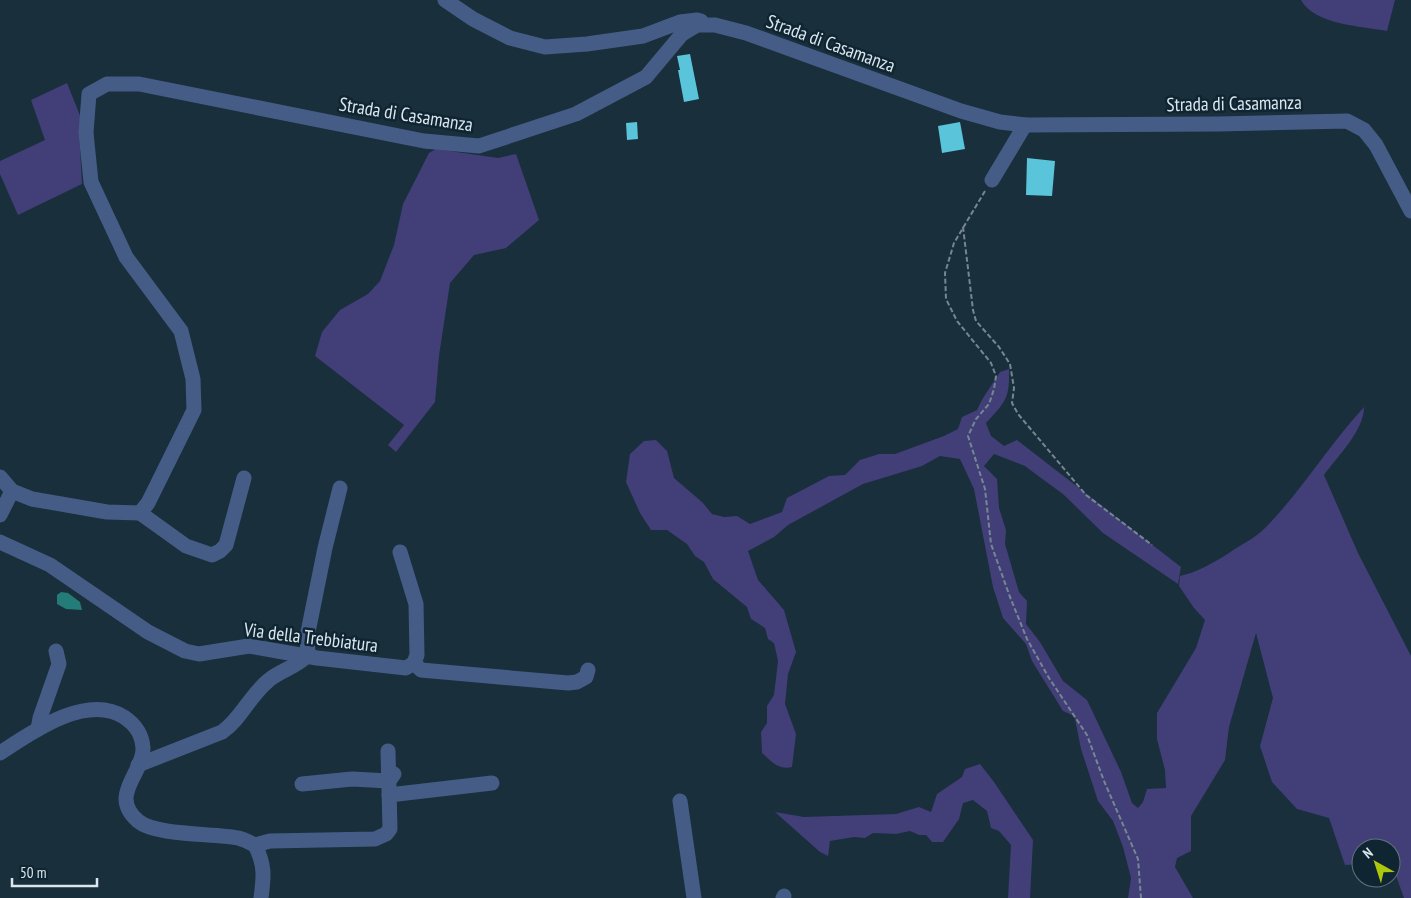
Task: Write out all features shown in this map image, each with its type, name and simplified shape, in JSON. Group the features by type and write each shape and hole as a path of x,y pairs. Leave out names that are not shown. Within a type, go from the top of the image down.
{"street":[{"path":"445,0 473,19 510,38 545,46 587,44 643,36 680,22 697,20 714,25"},
{"name":"Strada di Casamanza","path":"140,513 148,503 194,410 194,379 181,331 126,256 91,182 86,133 89,94 107,84 139,84 424,141 480,146 576,114 646,77 682,34 697,25 714,25 746,33 961,111 1000,122 1025,125 1347,121 1364,130 1376,145 1411,211"},
{"path":"992,180 1025,125"},
{"path":"0,477 12,491 32,499 107,512 140,513 186,546 212,555 226,545 244,478"},
{"path":"138,765 222,732 231,726 257,691 270,679 301,662 308,655 307,636 325,548 340,488"},
{"path":"0,515 12,491"},
{"name":"Via della Trebbiatura","path":"0,542 50,566 148,632 185,651 199,654 249,646 317,658 406,668 414,664"},
{"path":"400,552 416,604 417,655 414,664 421,670 568,683 577,682 586,677 588,670"},
{"path":"38,729 59,664 56,651"},
{"path":"0,753 38,729 75,712 90,702 117,712 131,721 140,733 143,750 130,780 126,795 127,808 138,821 153,828 238,838 256,845 270,841 374,839 386,834 390,829 388,751"},
{"path":"389,788 398,768"},
{"path":"302,784 352,779 389,788 492,783"},
{"path":"680,801 694,898"},
{"path":"256,845 262,858 264,872 261,898"}],"path":[{"path":"992,180 954,243 944,273 946,299 957,321 990,363 996,376 990,404 976,419 968,436 985,489 992,544 1010,597 1027,640 1086,735 1138,859 1141,898"},
{"path":"963,226 972,310 976,321 999,347 1010,364 1014,388 1012,402 1018,414 1086,495 1152,545"}],"shaded area":[{"path":"1301,0 1395,0 1387,31 1352,26 1328,19 1317,15"},
{"path":"67,83 81,118 79,132 82,184 18,215 0,174 0,161 45,140 31,100"},
{"path":"436,149 498,158 516,154 539,220 506,248 474,255 450,283 439,356 435,402 396,452 388,445 404,425 315,356 322,332 340,310 368,294 380,281 394,245 403,204 429,153"},
{"path":"1009,369 1009,387 1002,405 986,423 991,436 1004,446 1017,440 1181,567 1178,584 1103,533 1063,494 1025,466 994,454 984,466 997,479 999,508 1006,530 1005,544 1019,592 1027,601 1026,624 1040,642 1063,681 1087,700 1121,772 1132,803 1138,808 1143,802 1147,789 1166,788 1165,770 1157,739 1157,713 1196,648 1205,620 1179,586 1180,576 1211,564 1260,533 1290,500 1338,437 1364,407 1360,425 1355,434 1324,475 1358,553 1411,656 1411,898 1404,898 1400,888 1401,838 1351,838 1351,865 1345,865 1329,818 1297,809 1272,782 1260,746 1273,698 1256,633 1229,727 1225,760 1191,816 1191,851 1177,858 1175,867 1193,898 1128,898 1131,878 1123,847 1113,821 1098,801 1081,749 1075,719 1072,715 1063,711 1032,661 1026,644 1003,618 993,587 974,489 960,459 940,456 922,466 863,484 788,525 774,537 748,551 758,580 784,610 796,652 788,674 785,704 796,734 792,767 779,766 762,753 761,732 767,723 767,706 774,695 778,661 774,643 768,639 765,628 751,619 747,607 713,579 704,562 695,556 687,544 667,530 651,530 640,513 626,482 630,454 644,441 656,440 667,451 674,478 703,503 712,514 724,517 737,516 750,524 782,512 787,498 829,476 845,475 860,460 879,454 895,454 958,429 962,417 977,410 1000,372"},
{"path":"61,592 68,593 80,602 82,610 66,609 57,604 57,595"},
{"path":"980,764 1033,840 1030,898 1008,898 1011,845 999,831 991,828 987,811 973,800 963,803 959,819 943,842 932,842 926,835 919,835 910,831 896,834 873,833 865,838 854,837 830,841 828,856 820,852 775,812 804,817 896,814 919,807 931,812 937,794 962,777 965,769"}],"building":[{"path":"690,54 699,99 684,102 677,56"},
{"path":"637,122 638,139 627,140 626,123"},
{"path":"960,122 965,149 942,153 938,126"},
{"path":"1027,158 1055,161 1052,196 1026,195"}]}
